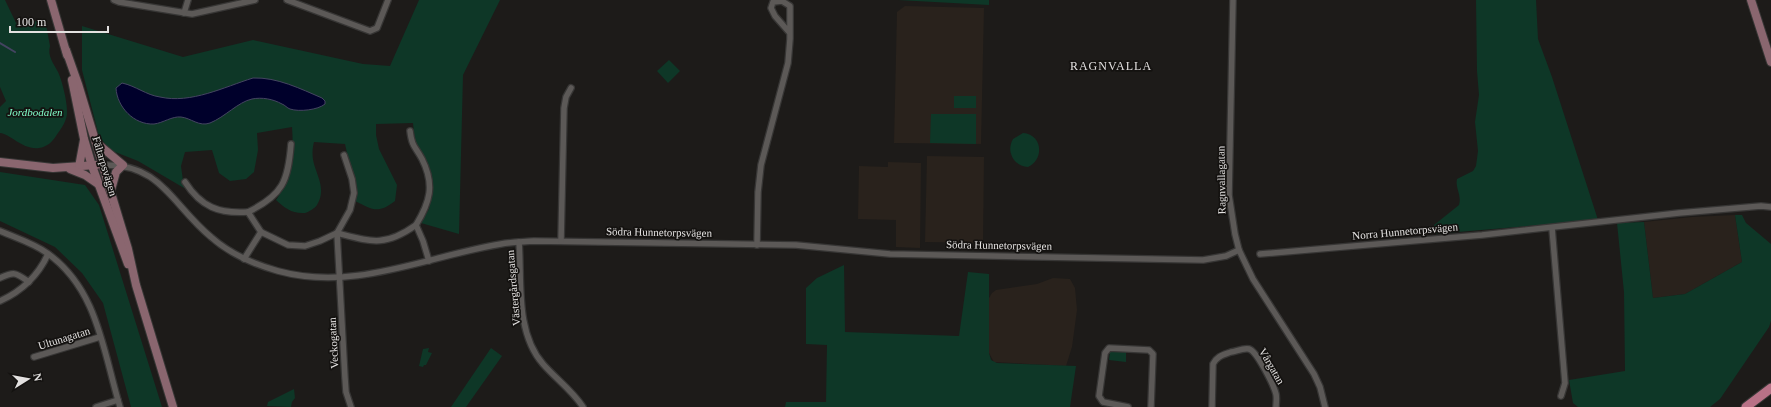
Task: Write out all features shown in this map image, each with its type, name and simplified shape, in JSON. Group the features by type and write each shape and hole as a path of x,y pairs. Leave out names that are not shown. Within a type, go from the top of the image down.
{"main road":[{"name":"Fältarpsvägen","path":"51,0 111,191 128,249 136,285"},
{"path":"1751,0 1771,62"},
{"name":"Fältarpsvägen","path":"66,50 84,140 98,185 136,285 173,407"},
{"path":"79,167 84,140"},
{"path":"96,142 123,165 116,172 111,191"},
{"name":"Södra Hunnetorpsvägen","path":"0,162 67,168 103,165"},
{"path":"67,168 85,175 98,185"},
{"path":"1746,407 1771,388"}],"street":[{"path":"115,0 184,13 200,13 255,0"},
{"path":"184,13 188,0"},
{"path":"287,0 370,31 374,31 377,28 388,0"},
{"name":"Ragnvallagatan","path":"1233,0 1229,195 1232,219 1239,250 1253,279 1308,362 1320,388 1325,407"},
{"path":"757,244 758,192 761,165 787,71 790,52 790,6 782,1 773,2 771,8 772,13 789,32"},
{"path":"561,241 564,108 566,97 571,88"},
{"path":"248,212 261,232 288,245 305,246 337,233 366,240 383,241 396,238 416,225 425,209 430,195 427,172 421,158 412,145 410,131"},
{"path":"185,182 199,200 210,207 226,212 248,212 264,204 282,186 290,161 291,144"},
{"path":"340,277 337,233 350,210 354,193 352,179 344,155"},
{"name":"Södra Hunnetorpsvägen","path":"103,165 123,165 146,173 156,180 210,237 244,259 286,272 310,276 340,277 377,273 501,244 519,242 561,241 757,244 839,248 890,254 1203,260 1226,256 1239,250"},
{"name":"Norra Hunnetorpsvägen","path":"1260,254 1552,228 1679,213 1761,206 1771,207"},
{"path":"416,225 429,261"},
{"path":"1552,228 1566,383 1561,396"},
{"name":"Ultunagatan","path":"0,231 28,242 48,254 63,265 79,284 89,302 120,407"},
{"path":"244,259 261,232"},
{"name":"Västergårdsgatan","path":"519,242 524,315 530,344 543,365 574,394 583,407"},
{"path":"0,301 18,292 29,282 43,265 48,254"},
{"path":"0,278 9,273 15,273 29,282"},
{"name":"Veckogatan","path":"340,277 346,392 352,407"},
{"name":"Ultunagatan","path":"34,357 100,338"},
{"path":"1128,407 1103,402 1099,396 1105,353 1109,348 1149,350 1152,352 1153,392 1151,407"},
{"name":"Vårgatan","path":"1212,407 1213,364 1215,359 1243,349 1251,349 1256,354 1273,386 1276,395 1276,407"},
{"path":"96,407 118,400"}],"shaded area":[{"path":"905,6 984,8 981,144 894,143 897,12"},
{"path":"927,156 984,157 983,243 925,242"},
{"path":"888,162 921,163 920,248 896,247 896,220 858,219 859,166 888,167"},
{"path":"1735,215 1742,262 1685,294 1653,298 1644,222 1692,217"},
{"path":"1053,278 1070,279 1075,288 1077,310 1072,347 1066,366 994,362 989,353 989,298 992,293 996,290 1037,284"}],"green space":[{"name":"Jordbodalen","path":"0,0 5,0 17,25 45,19 50,46 49,53 61,81 66,98 67,114 66,120 54,138 44,147 27,147 0,133 0,107 6,101 0,87"},
{"path":"419,0 500,0 463,75 459,234 421,223 429,209 432,191 430,174 415,142 413,123 376,124 376,135 379,149 397,185 395,201 380,209 366,207 355,201 356,193 345,144 314,142 313,159 320,184 321,194 320,200 316,206 305,213 296,213 289,210 276,200 286,183 291,165 293,146 292,127 257,133 258,150 254,172 246,179 230,181 219,173 212,150 185,152 181,166 184,188 138,161 110,150 99,136 82,70 82,26 183,57 253,40 363,64 390,66"},
{"path":"898,0 989,0 989,5"},
{"path":"1476,0 1536,0 1538,39 1552,77 1598,220 1434,234 1434,225 1459,205 1460,198 1457,179 1473,171 1476,166 1478,151 1475,122 1479,95 1477,71"},
{"path":"669,60 680,71 668,83 657,71"},
{"path":"954,96 976,96 976,108 954,108"},
{"path":"931,114 976,114 976,144 930,143"},
{"path":"1023,133 1029,134 1034,138 1039,147 1037,158 1028,167 1018,164 1015,161 1012,157 1010,148 1013,139"},
{"path":"0,172 85,185 99,205 162,407 131,407 103,303 82,273 55,247 0,221"},
{"path":"1735,215 1742,215 1746,223 1771,244 1771,321 1769,327 1720,399 1710,407 1578,407 1573,403 1569,380 1625,371 1624,292 1617,223 1644,222 1653,298 1685,294 1742,262"},
{"path":"844,265 845,332 959,336 968,272 989,274 989,353 991,360 997,363 1076,366 1070,407 785,407 786,402 826,402 827,345 806,344 806,288 817,278"},
{"path":"429,348 428,352 432,353 426,365 423,367 419,366 423,349"},
{"path":"491,348 502,356 466,407 451,407"},
{"path":"1110,352 1126,352 1126,362 1109,360"},
{"path":"294,389 295,398 291,407 267,406 268,402"}],"water":[{"path":"253,78 271,79 289,84 322,98 325,101 325,104 313,109 298,110 290,109 279,102 264,98 256,98 242,103 216,120 206,124 178,117 154,124 147,124 133,118 128,114 120,102 116,88 122,83 155,96 172,99 207,94"}],"waterway":[{"path":"0,43 15,52"}],"district":[{"name":"RAGNVALLA","path":"1111,66"}]}
